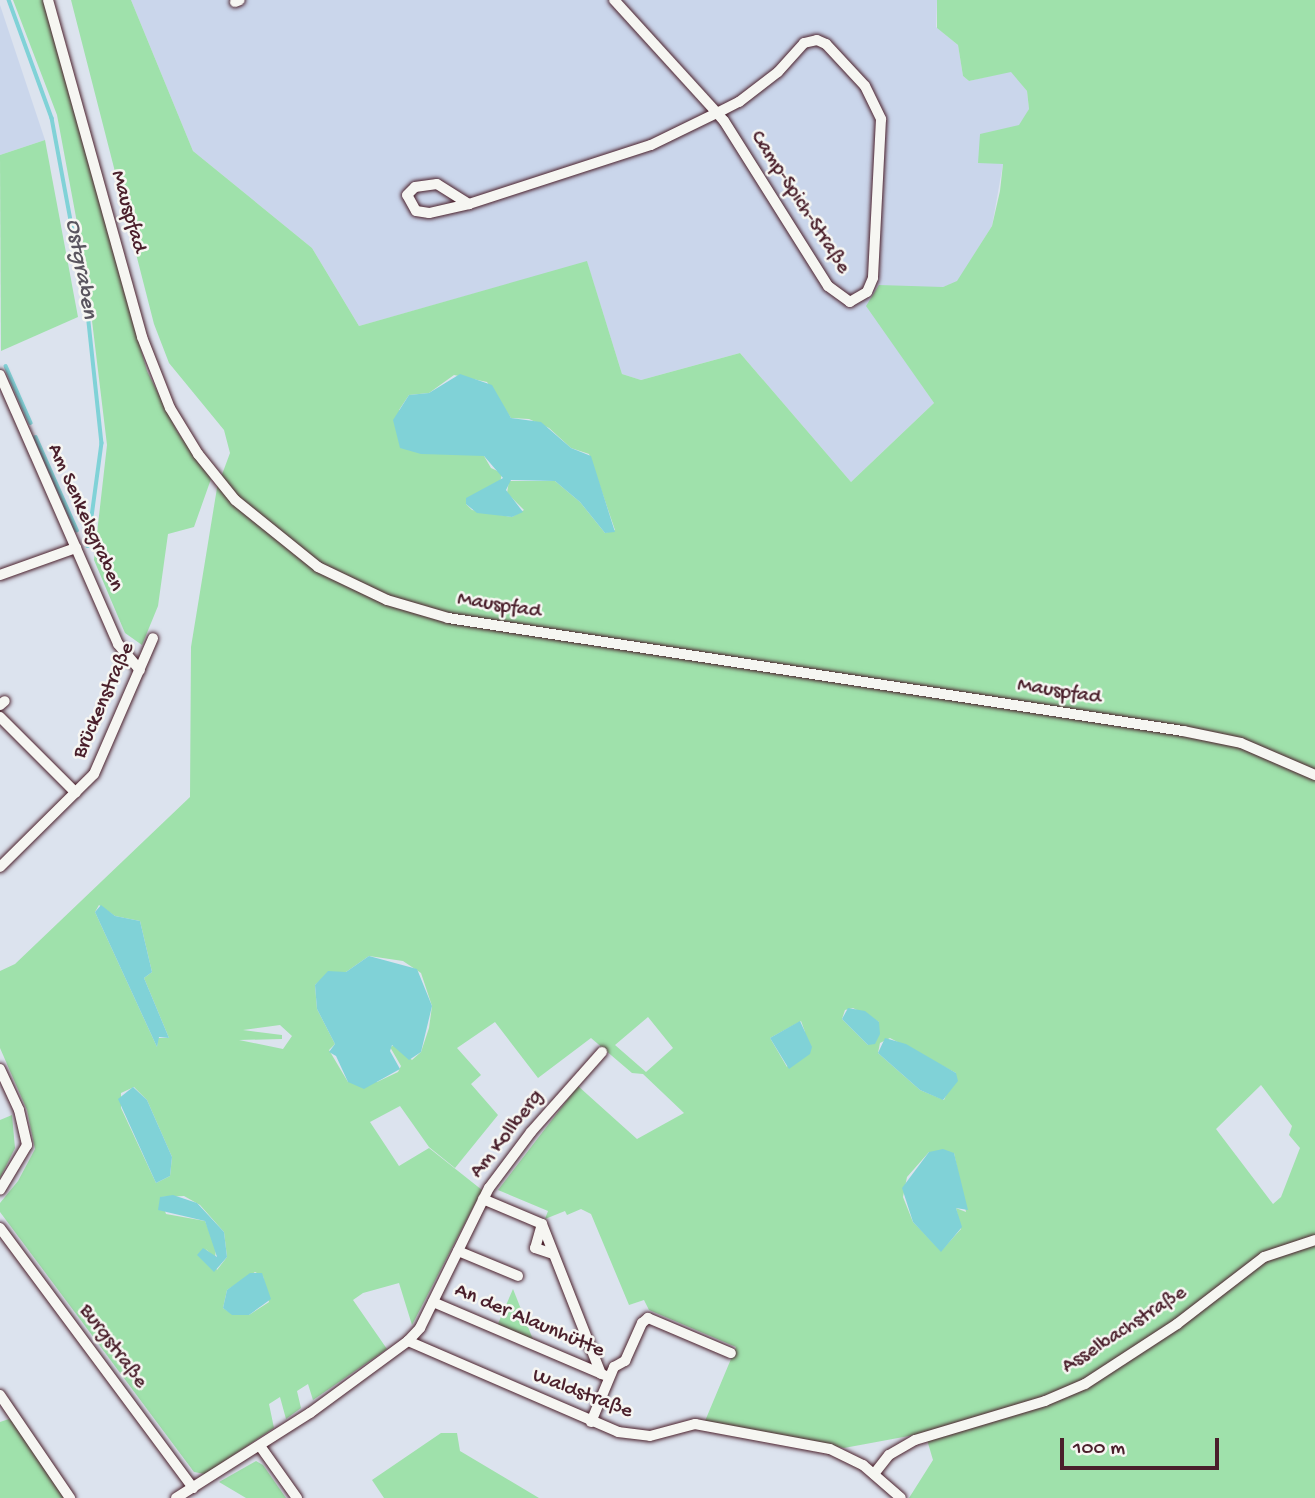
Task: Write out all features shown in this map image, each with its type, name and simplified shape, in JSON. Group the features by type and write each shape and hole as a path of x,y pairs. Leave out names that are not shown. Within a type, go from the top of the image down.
{"street":[{"name":"Mauspfad","path":"48,0 142,337 170,408 216,477 252,516 303,558 358,588 418,611 510,629 1183,731 1241,744 1315,775"},
{"name":"Camp-Spich-Straße","path":"469,204 437,184 415,187 407,195 416,211 429,214 469,204 651,145 717,114 764,85 811,40 826,44 865,86 880,114 882,135 873,278 863,297 843,300 828,286 717,114 614,0"},
{"name":"Am Senkelsgraben","path":"0,375 118,644 140,670"},
{"path":"0,575 76,548"},
{"name":"Brückenstraße","path":"0,867 76,793 100,765 153,638"},
{"path":"0,718 76,793"},
{"name":"Am Kollberg","path":"408,1341 420,1328 483,1199 531,1132 602,1052"},
{"path":"0,1069 19,1110 27,1145 0,1190"},
{"path":"483,1199 542,1224 535,1248 554,1254 605,1376"},
{"name":"Burgstraße","path":"0,1228 192,1488"},
{"name":"Asselbachstraße","path":"874,1474 889,1455 915,1440 1045,1401 1085,1384 1177,1324 1264,1257 1315,1240"},
{"path":"458,1251 518,1276"},
{"name":"An der Alaunhütte","path":"433,1302 605,1376"},
{"path":"591,1422 605,1376 625,1361 642,1323 648,1318 732,1353"},
{"path":"176,1498 260,1446 408,1341"},
{"name":"Waldstraße","path":"408,1341 591,1422 636,1436 695,1424 830,1449 874,1474 901,1498"},
{"path":"0,1395 70,1498"},
{"path":"0,1417 11,1409"},
{"path":"260,1446 297,1498"}],"shaded area":[{"path":"131,0 937,0 936,27 958,45 963,76 969,81 1011,71 1027,91 1029,109 1003,164 992,226 957,282 943,287 878,292 867,306 934,403 851,482 740,353 641,380 622,374 587,262 359,326 312,248 193,151"},
{"path":"0,5 45,140 0,155"}],"green space":[{"path":"13,0 43,0 147,371 177,431 211,479 194,527 168,534 158,606 142,645 125,633 94,560 107,445 86,271 57,115"},
{"path":"71,0 131,0 193,151 312,248 359,326 587,261 622,374 641,380 740,353 851,482 934,403 866,306 879,285 943,287 957,281 992,226 1000,191 1003,164 978,163 980,134 1019,125 1029,109 1027,91 1011,72 969,81 963,76 958,45 937,28 937,0 1315,0 1315,1498 909,1498 933,1460 925,1433 844,1448 705,1421 736,1347 649,1310 644,1300 629,1305 591,1214 581,1209 567,1215 565,1211 545,1219 548,1211 498,1190 578,1086 637,1139 684,1113 643,1074 632,1073 591,1038 538,1078 495,1022 457,1048 481,1075 471,1084 498,1115 455,1168 429,1147 400,1106 370,1122 399,1166 429,1148 482,1190 412,1325 399,1283 363,1293 353,1300 387,1349 313,1400 308,1384 297,1391 301,1408 286,1419 280,1397 269,1404 274,1428 205,1474 194,1472 0,1212 0,1203 18,1181 35,1149 27,1110 0,1048 0,971 15,964 190,797 191,647 217,488 230,453 224,430 169,363 154,324","holes":["454,375 487,382 511,418 529,419 549,428 571,448 589,454 615,530 605,533 580,502 555,481 509,481 507,493 524,510 512,517 472,510 466,504 500,483 502,473 491,468 484,456 399,410 409,395 429,393","99,905 115,916 140,921 152,972 144,978 169,1038 158,1038 157,1047 95,912","369,956 403,961 421,973 432,1006 429,1028 421,1052 412,1060 395,1045 390,1047 401,1066 398,1072 377,1082 348,1082 329,1050 335,1044 317,1009 315,985 324,977 346,972","853,1008 879,1022 868,1045 842,1019 845,1010","648,1017 673,1048 646,1072 615,1045","801,1021 805,1032 787,1067 770,1038","280,1025 292,1036 283,1049 239,1040 282,1039 282,1035 243,1030","890,1038 956,1073 944,1100 920,1090 878,1053 880,1043","1261,1085 1292,1126 1289,1135 1300,1148 1281,1197 1273,1204 1216,1129","134,1087 147,1100 172,1157 170,1176 156,1183 121,1108 121,1093","929,1152 954,1153 966,1212 956,1208 961,1229 941,1251 913,1222 903,1197 907,1177","184,1196 200,1205 224,1232 227,1257 217,1270 206,1249 215,1259 216,1248 205,1221 166,1214 160,1197","255,1272 263,1276 269,1302 249,1315 229,1312 223,1308 227,1290"]},
{"path":"45,140 78,317 1,351 0,155"},
{"path":"12,1115 15,1148 0,1178 0,1120"},
{"path":"513,1289 534,1342 497,1326"},
{"path":"9,1419 64,1498 0,1498 0,1422"},
{"path":"441,1433 457,1433 460,1451 539,1498 384,1498 372,1480"},
{"path":"256,1461 263,1465 286,1498 246,1498 219,1482"}],"water":[{"path":"460,374 492,385 511,418 541,422 571,448 591,456 615,532 605,533 580,502 555,481 511,480 506,490 523,512 512,517 477,513 466,504 466,498 503,478 484,456 421,454 400,448 393,420 409,395 429,393"},
{"path":"101,905 115,916 140,921 152,972 144,978 169,1038 159,1037 157,1047 95,912"},
{"path":"369,956 417,969 432,1006 421,1052 409,1060 392,1045 390,1051 400,1069 364,1089 348,1082 336,1056 329,1052 335,1044 317,1009 315,985 328,971 346,972"},
{"path":"848,1008 865,1011 879,1022 880,1034 875,1044 868,1045 842,1019"},
{"path":"800,1021 812,1047 810,1054 789,1069 770,1038"},
{"path":"885,1038 906,1044 956,1073 958,1081 943,1100 920,1090 878,1053"},
{"path":"133,1087 147,1100 172,1157 170,1176 156,1183 118,1099"},
{"path":"943,1149 954,1153 968,1210 956,1208 962,1227 941,1252 913,1222 902,1188 929,1152"},
{"path":"173,1195 197,1203 224,1232 227,1257 214,1272 197,1255 203,1248 217,1257 205,1221 158,1210 160,1197"},
{"path":"250,1273 262,1273 271,1299 249,1315 232,1315 223,1308 227,1290"}],"waterway":[{"name":"Ostgraben","path":"9,0 52,118 88,313 102,443 88,546"},
{"path":"6,366 31,423"},
{"path":"36,437 77,530"}]}
